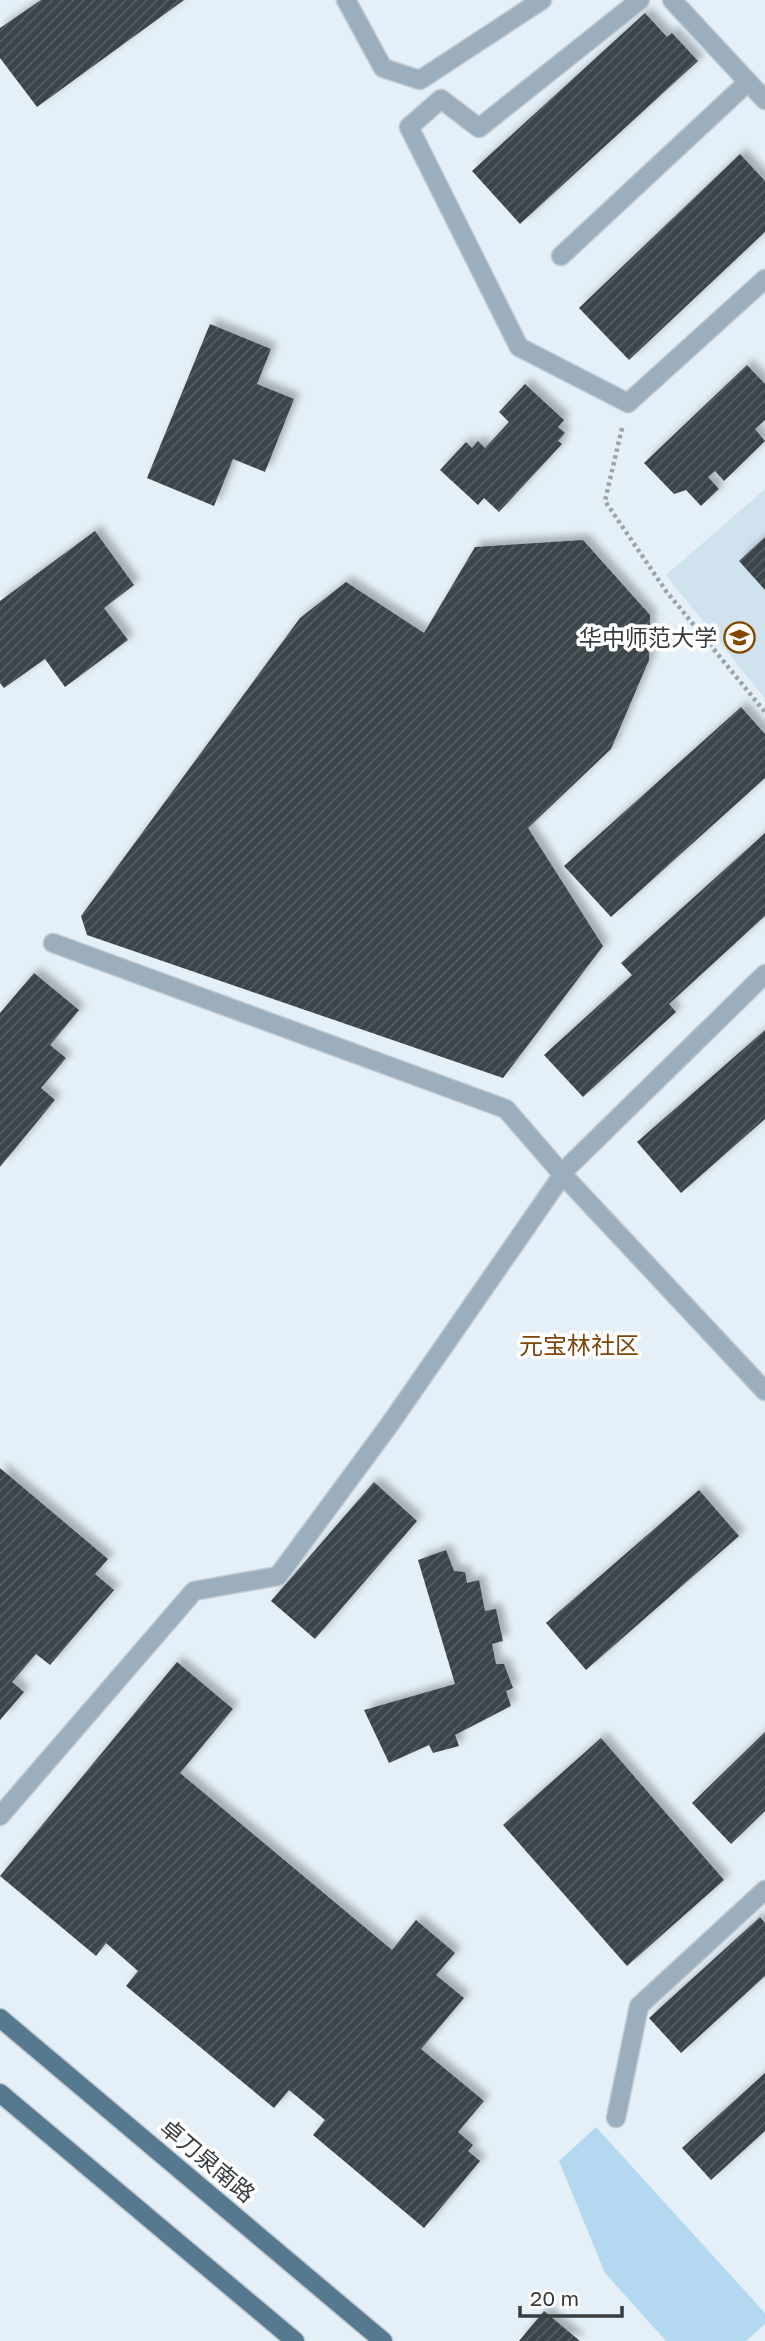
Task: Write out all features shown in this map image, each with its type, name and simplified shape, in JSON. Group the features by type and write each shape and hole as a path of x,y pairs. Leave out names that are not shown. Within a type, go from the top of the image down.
{"main road":[{"name":"卓刀泉南路","path":"0,2018 383,2341"},
{"path":"0,2093 295,2341"}],"street":[{"path":"346,0 383,68 420,80 542,0"},
{"path":"640,0 479,128 441,99 409,127 519,347 628,403 765,279"},
{"path":"672,0 765,100"},
{"path":"561,256 748,82"},
{"path":"53,943 506,1109 563,1175 765,1391"},
{"path":"0,1816 194,1591 278,1576 390,1424 563,1175 765,974"},
{"path":"616,2118 639,2006 765,1891"}],"path":[{"path":"628,403 605,501 666,591 765,712"}],"shaded area":[{"name":"华中师范大学","path":"765,489 765,699 666,575"},
{"path":"596,2127 765,2313 765,2324 746,2341 666,2341 605,2273 559,2161"}],"building":[{"path":"41,0 184,0 37,107 0,58 0,28"},
{"path":"645,13 667,37 672,33 698,61 520,224 472,171"},
{"path":"740,154 765,181 765,232 629,360 579,308"},
{"path":"210,324 271,349 257,384 294,399 265,472 233,459 214,506 147,478"},
{"path":"747,365 765,384 765,420 755,429 765,441 724,481 715,471 708,477 719,489 701,506 686,490 674,494 644,463"},
{"path":"525,384 564,420 558,427 565,433 558,441 562,444 499,512 484,498 478,505 440,470 466,442 472,448 478,441 485,448 509,422 499,412"},
{"path":"95,531 134,585 104,608 128,640 65,687 45,659 4,688 0,683 0,601"},
{"path":"765,537 765,590 739,561"},
{"path":"583,540 650,615 649,660 611,749 528,828 603,946 503,1078 87,935 81,916 300,618 346,582 424,633 475,547"},
{"path":"741,707 765,734 765,778 611,917 564,866"},
{"path":"765,833 765,916 669,1004 676,1012 583,1097 544,1055 632,975 621,963"},
{"path":"34,973 79,1010 50,1045 66,1058 41,1088 55,1100 0,1167 0,1013"},
{"path":"765,1030 765,1119 681,1193 637,1142"},
{"path":"0,1468 108,1559 95,1574 114,1590 50,1665 36,1654 12,1682 24,1692 0,1720"},
{"path":"374,1482 417,1521 315,1639 271,1601"},
{"path":"699,1490 739,1536 586,1670 546,1623"},
{"path":"446,1550 454,1571 465,1572 467,1583 479,1580 485,1611 496,1609 503,1641 492,1644 496,1664 504,1664 513,1688 506,1691 511,1706 455,1735 459,1746 433,1753 429,1745 389,1763 364,1710 455,1684 418,1560"},
{"path":"177,1662 233,1709 180,1773 392,1950 416,1920 455,1953 436,1975 464,1998 421,2049 484,2101 458,2132 473,2145 468,2151 480,2161 424,2228 313,2135 325,2120 289,2090 274,2108 126,1986 138,1971 106,1943 96,1956 0,1876"},
{"path":"765,1732 765,1811 731,1844 692,1803"},
{"path":"601,1738 724,1880 627,1966 503,1825"},
{"path":"760,1917 765,1923 765,1976 681,2053 649,2018"},
{"path":"765,2073 765,2131 711,2180 682,2148"},
{"path":"544,2311 580,2341 519,2341"}],"place":[{"name":"华中师范大学","path":"740,637"}],"district":[{"name":"元宝林社区","path":"579,1344"}]}
